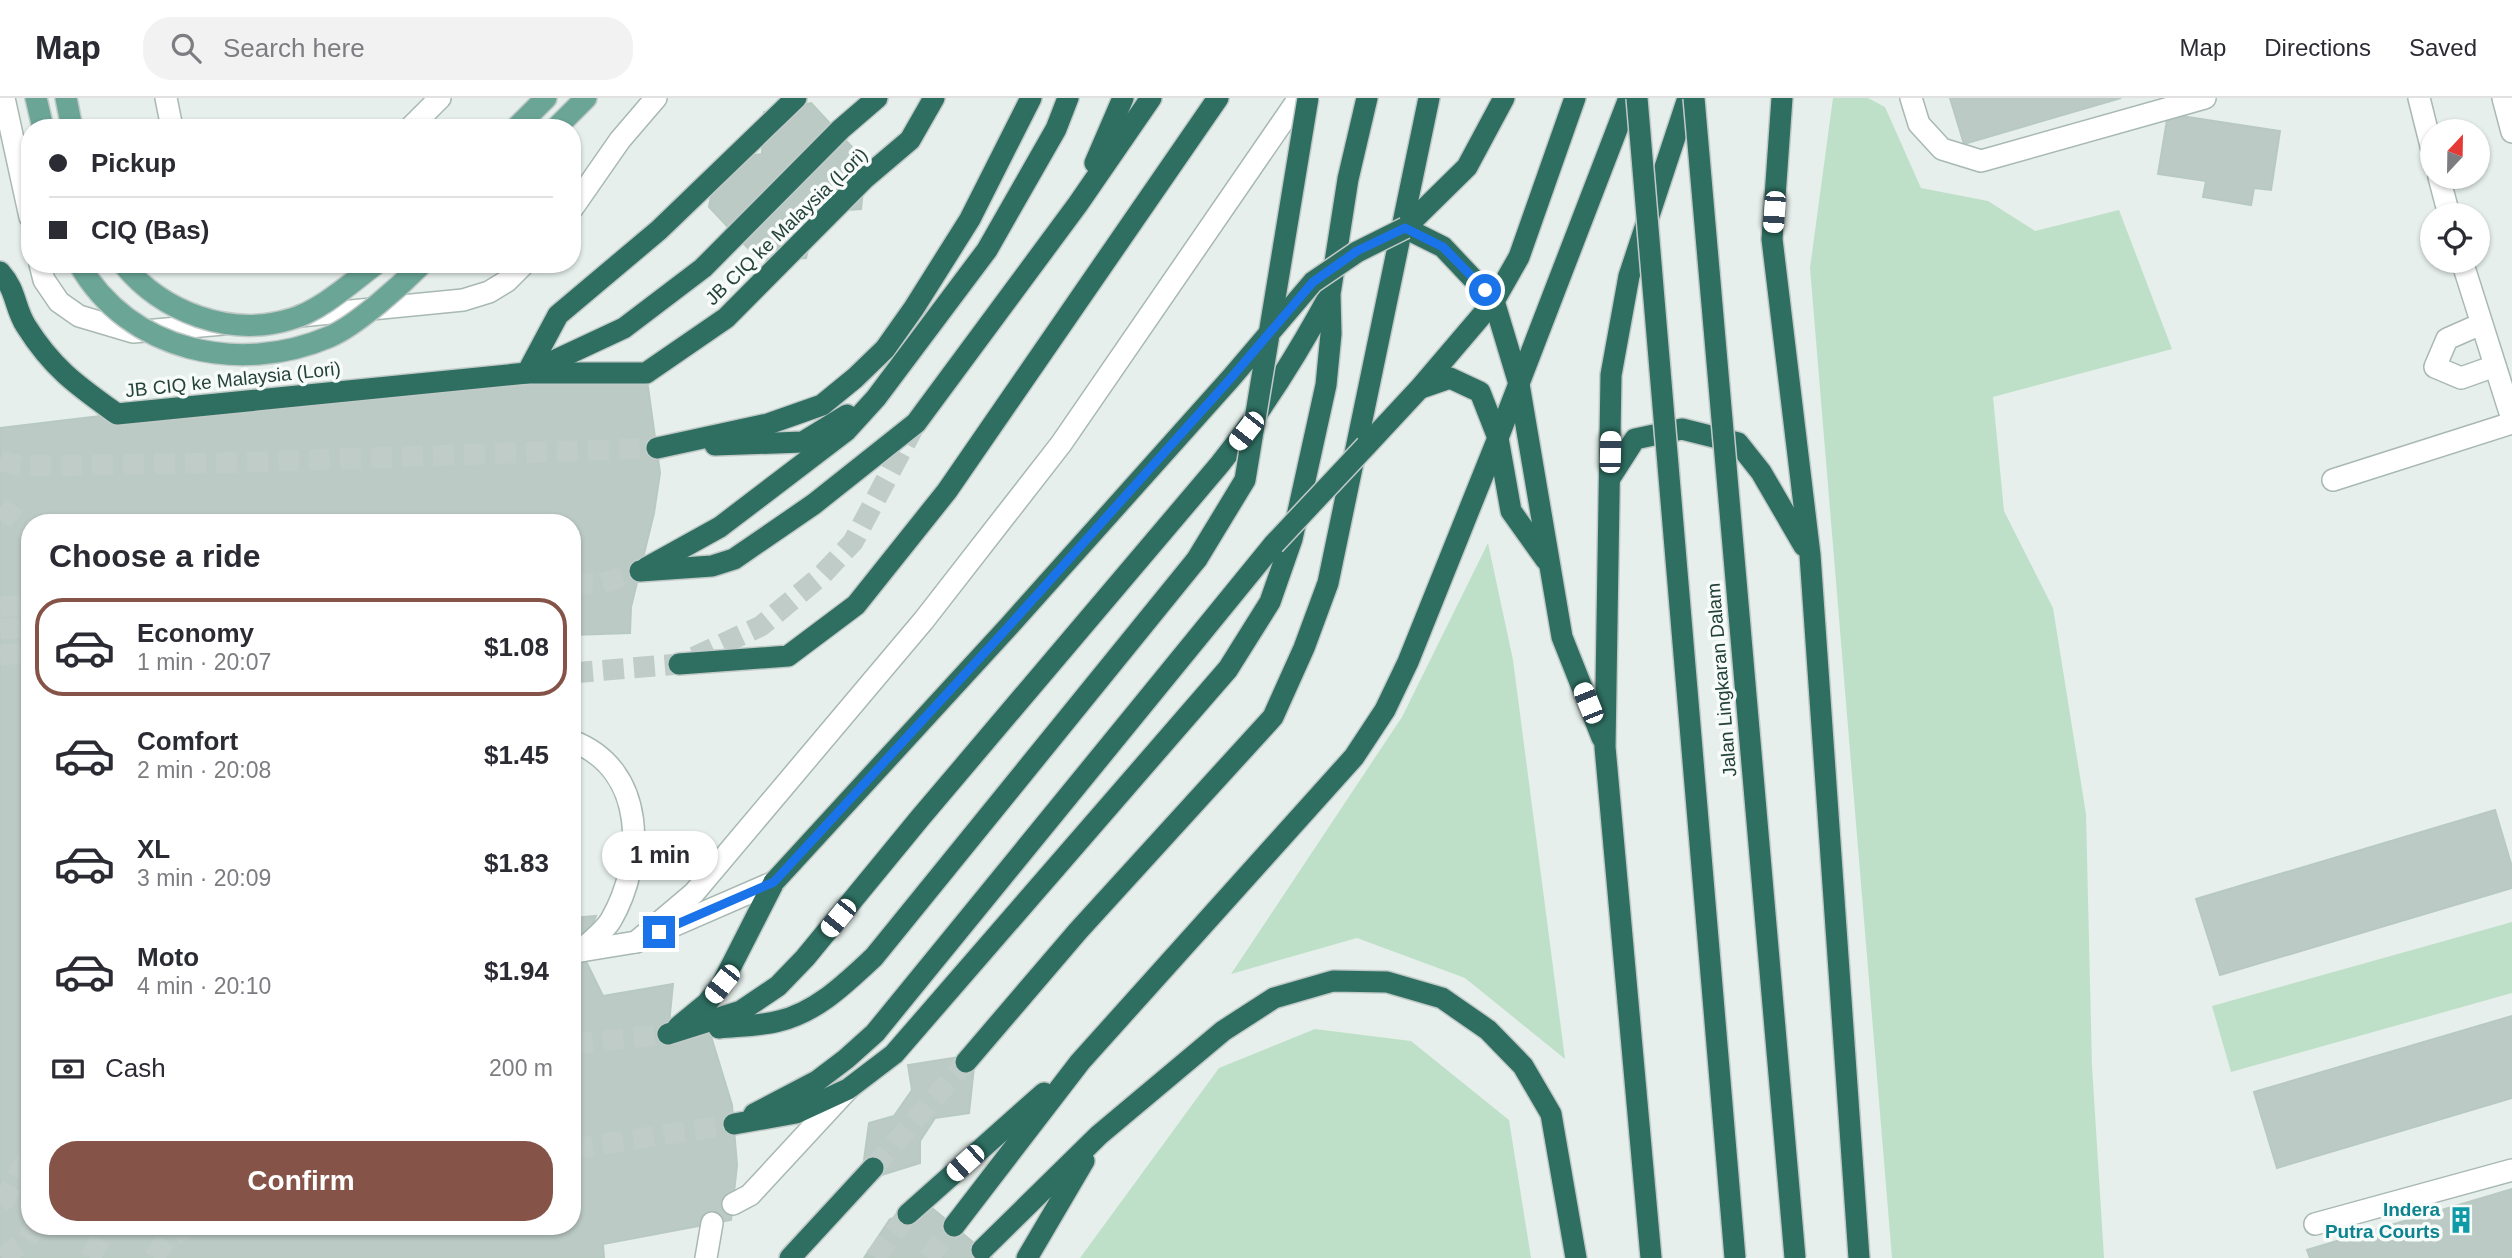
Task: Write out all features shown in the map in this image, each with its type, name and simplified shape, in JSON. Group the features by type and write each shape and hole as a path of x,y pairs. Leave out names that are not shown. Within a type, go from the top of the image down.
{"highway":[{"path":"527,373 558,315 659,230 796,98"},
{"name":"JB CIQ ke Malaysia (Lori)","path":"527,373 624,328 703,268 841,129 877,98"},
{"name":"JB CIQ ke Malaysia (Lori)","path":"0,252 5,278 24,323 51,362 78,387 117,414 527,373 646,373 726,318 864,179 910,140 934,98"},
{"path":"876,398 803,442 657,448 768,424 822,405 855,379 885,349 970,219 1031,98"},
{"path":"1068,98 1056,129 988,250 876,398 846,432 720,527 640,571 712,566 734,559 814,504 916,423 1077,204 1151,98"},
{"path":"1077,204 1123,98"},
{"path":"679,664 788,656 856,605 947,491 1218,98"},
{"path":"668,1034 780,1021 813,1008 843,986 874,957 1196,559 1245,480 1308,98"},
{"path":"1367,98 1348,179 1331,294 1331,334 1326,385 1321,410 1292,539 1270,602 1228,669 894,1054 848,1089 796,1113 734,1124 817,1081 874,1033 1274,544 1366,446 1419,389 1494,301 1519,257 1575,98"},
{"path":"966,1062 1078,931 1273,717 1304,648 1328,583 1429,98"},
{"path":"668,1034 707,1003 722,984 774,882 1019,615 1313,282 1357,251 1405,228 1467,167 1504,98"},
{"path":"954,1226 1080,1062 1354,757 1385,710 1408,662 1498,438 1629,98"},
{"name":"Jalan Lingkaran Dalam","path":"1637,98 1735,1258"},
{"path":"1651,1258 1605,747 1611,375 1629,276 1688,98"},
{"name":"Jalan Lingkaran Dalam","path":"1694,98 1795,1258"},
{"path":"1782,98 1772,239 1810,555 1859,1258"},
{"path":"1405,228 1443,247 1494,301 1518,384 1562,637 1605,747"},
{"path":"668,1034 741,1012 778,986 805,958 1227,456 1291,365 1331,294"},
{"path":"1419,389 1450,378 1480,392 1498,438 1510,511 1549,565"},
{"path":"1610,478 1634,439 1682,429 1738,443 1761,472 1810,555"},
{"path":"982,1250 1099,1135 1223,1031 1274,998 1333,981 1387,982 1442,999 1489,1030 1522,1066 1551,1114 1576,1258"},
{"path":"908,1214 1080,1062"},
{"path":"1027,1258 1099,1135"},
{"path":"790,1258 873,1168"}],"main road":[{"path":"36,98 41,119"},
{"path":"66,98 70,119"},
{"path":"525,119 546,98"},
{"path":"565,119 586,98"},
{"path":"84,273 113,307 163,340 206,352 243,355 294,350 332,336 370,309 412,273"},
{"path":"130,273 157,297 188,314 248,326 292,319 327,300 364,273"}],"street":[{"path":"4,98 21,176"},
{"path":"166,98 170,119"},
{"path":"581,196 620,140 656,98"},
{"path":"636,942 694,893 712,873 924,620 1061,444 1299,98"},
{"path":"1911,98 1919,124 1942,149 1981,161 2204,98"},
{"path":"2419,98 2424,119"},
{"path":"2502,98 2512,132"},
{"path":"418,119 434,100"},
{"path":"42,273 59,302 79,316 133,332 463,300 489,292 515,273"},
{"path":"2333,480 2512,421 2466,273"},
{"path":"2481,324 2447,339 2435,367 2461,378 2495,366"},
{"path":"581,744 605,761 621,781 632,808 635,835 623,896 609,923 581,951"},
{"path":"581,951 636,942 774,882"},
{"path":"733,1204 750,1195 848,1089"},
{"path":"2315,1224 2512,1170"},
{"path":"706,1258 712,1223"}],"green space":[{"path":"1833,98 1868,98 1885,107 1921,188 1988,201 2035,231 2119,210 2172,349 1993,397 2004,511 2053,608 2086,814 2092,1066 2104,1258 1892,1258 1810,268"},
{"path":"1488,543 1513,660 1565,1059 1465,978 1357,938 1231,974 1402,717"},
{"path":"2512,922 2512,993 2231,1072 2212,1006"},
{"path":"1315,1029 1411,1041 1509,1120 1531,1258 1080,1258 1219,1068"}],"building":[{"path":"1950,98 2121,98 1964,144"},
{"path":"811,103 866,162 861,209 817,212 806,258 760,261 709,207 717,161 762,154 764,112"},
{"path":"2168,114 2280,131 2271,190 2254,188 2251,205 2203,197 2206,181 2158,174"},
{"path":"646,373 660,473 654,513 631,607 630,633 581,635 581,514 21,514 21,1235 581,1235 581,951 603,996 673,984 668,1034 710,1033 732,1105 737,1165 731,1220 603,1244 604,1258 0,1258 0,428 117,414"},
{"path":"2495,810 2512,867 2512,888 2220,975 2196,899"},
{"path":"596,916 581,951 581,917"},
{"path":"2512,1016 2512,1098 2277,1168 2254,1092"},
{"path":"959,1057 974,1067 969,1113 935,1118 920,1141 920,1163 882,1175 864,1160 869,1123 894,1116 912,1090 908,1065"},
{"name":"Indera Putra Courts","path":"2512,1189 2512,1258 2310,1258 2307,1250"},
{"path":"932,1208 992,1258 864,1258 890,1219"}],"tunnel":[{"path":"581,672 679,664 761,626 822,575 853,542 916,423"},
{"path":"0,460 20,466 222,463 657,448"},
{"path":"0,507 21,523"},
{"path":"581,583 598,585 640,571"},
{"path":"0,607 21,606"},
{"path":"0,629 21,628"},
{"path":"0,655 21,654"},
{"path":"581,1043 668,1034"},
{"path":"873,1168 966,1062"},
{"path":"581,1148 734,1124"},
{"path":"0,1203 5,1199 21,1170"},
{"path":"875,1258 908,1214"},
{"path":"928,1258 954,1226"},
{"path":"2,1258 27,1240 30,1235"},
{"path":"90,1258 103,1235"},
{"path":"154,1258 166,1240 174,1235"}],"place":[{"name":"Indera Putra Courts","path":"2461,1220"}],"route":[{"path":"659,932 774,882 1010,625 1231,378 1313,282 1357,251 1405,228 1443,247 1485,290"}]}
